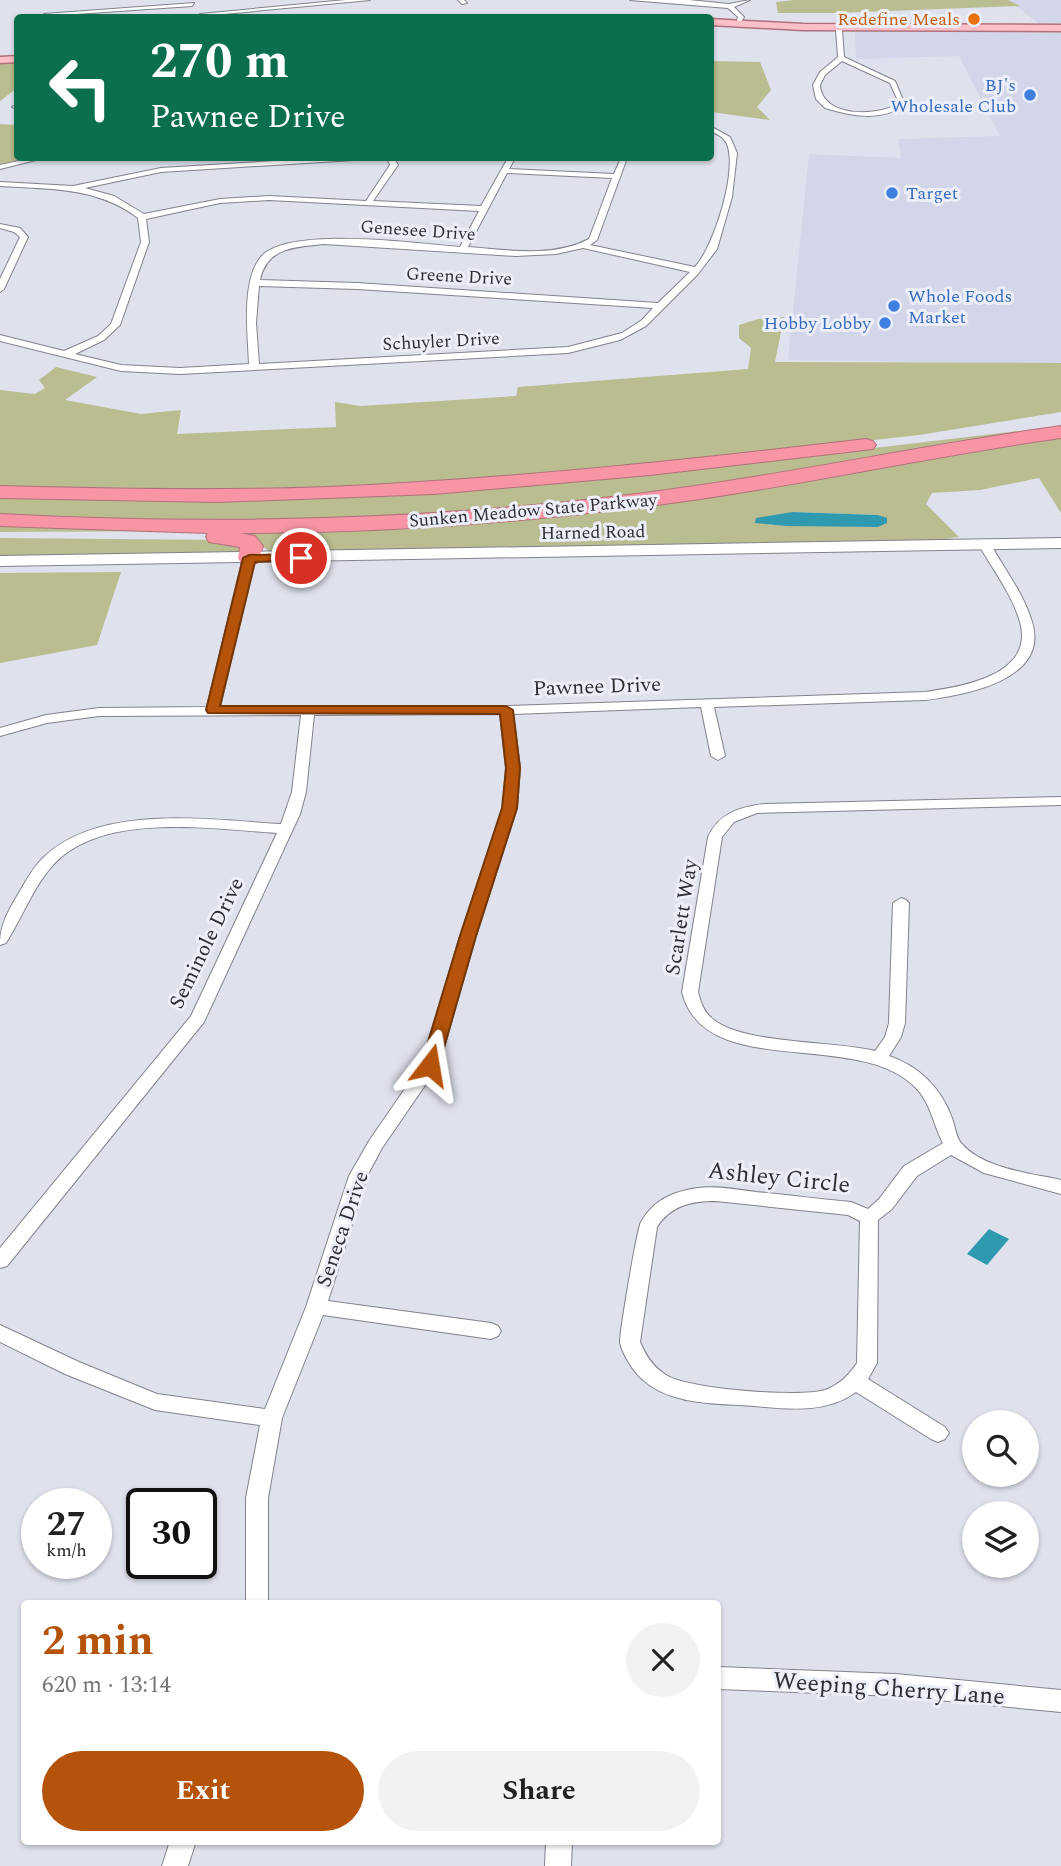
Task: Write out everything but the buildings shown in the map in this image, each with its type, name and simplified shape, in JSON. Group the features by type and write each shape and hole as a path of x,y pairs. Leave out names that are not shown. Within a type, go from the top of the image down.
{"highway":[{"path":"959,434 1061,414"},
{"name":"Sunken Meadow State Parkway","path":"0,492 164,498 358,493 558,480 1061,423"},
{"name":"Sunken Meadow State Parkway","path":"0,520 218,527 326,526 569,510 699,493 1061,432"},
{"path":"0,535 232,537 247,541 252,546 249,558"}],"main road":[{"path":"714,22 842,27 1061,26"},
{"name":"Harned Road","path":"0,561 1061,543"}],"street":[{"path":"107,0 114,8"},
{"path":"220,14 314,2 367,0"},
{"path":"633,0 730,6 747,0"},
{"path":"47,14 191,2"},
{"path":"730,6 741,17 739,24"},
{"path":"841,58 839,30 842,27"},
{"path":"841,58 893,82 903,104 890,111 871,113 827,107 816,85 819,76 841,58"},
{"path":"830,68 860,67"},
{"name":"Schuyler Drive","path":"0,338 90,362 180,371 568,350 627,335 646,322 706,260 714,247 733,164 731,143 725,135 714,130"},
{"path":"0,167 27,161"},
{"path":"71,189 107,179 162,170 306,161"},
{"path":"368,203 394,165 392,161"},
{"path":"463,249 510,161"},
{"path":"584,246 593,240 623,161"},
{"path":"505,171 616,176"},
{"path":"0,184 71,189 122,201 142,217 145,242 115,325 101,338 66,354"},
{"path":"142,217 208,203 245,199 483,209"},
{"path":"0,226 17,230 23,237 0,289"},
{"name":"Genesee Drive","path":"254,367 252,297 261,261 271,252 295,245 351,241 542,253 584,246"},
{"path":"584,246 695,270"},
{"name":"Greene Drive","path":"256,283 345,285 659,306"},
{"name":"Pawnee Drive","path":"0,732 46,719 99,712 506,710 925,696 964,691 992,681 1016,665 1027,648 1028,631 1015,599 985,545"},
{"path":"213,710 249,558"},
{"path":"707,704 718,756"},
{"name":"Seneca Drive","path":"257,1600 257,1498 272,1418 316,1307 358,1176 375,1145 430,1065 464,948 510,808 513,768 506,710"},
{"name":"Seminole Drive","path":"0,1261 198,1017 293,814 299,792 308,711"},
{"name":"Scarlett Way","path":"953,1146 935,1099 922,1081 880,1057 743,1039 726,1035 699,1018 690,992 718,827 729,817 751,809 1061,801"},
{"path":"0,940 50,859 71,845 107,830 152,824 285,829"},
{"path":"880,1057 893,1037 897,1023 901,904"},
{"path":"953,1146 986,1166 1061,1188"},
{"name":"Ashley Circle","path":"869,1217 887,1205 906,1176 918,1165 953,1146"},
{"name":"Ashley Circle","path":"697,1194 716,1194 851,1209 869,1217 867,1363 857,1382 833,1397 817,1401 687,1393 650,1375 635,1357 630,1342 648,1226 655,1213 667,1204 697,1194"},
{"path":"316,1307 491,1331"},
{"path":"0,1333 72,1368 155,1402 272,1418"},
{"path":"857,1382 938,1433"},
{"name":"Weeping Cherry Lane","path":"721,1678 896,1685 1061,1700"},
{"path":"175,1866 182,1845"},
{"path":"558,1866 559,1845"}],"shaded area":[{"path":"1008,0 1061,0 1061,24 1040,24"},
{"path":"855,29 1061,30 1061,364 788,360 809,154 901,158 898,139 1000,136 959,56 856,59"}],"green space":[{"path":"1008,0 1020,6 778,13 776,2"},
{"path":"14,61 14,90 0,101 0,62"},
{"path":"714,61 760,62 771,90 757,107 770,120 714,112"},
{"path":"0,124 14,125 15,161 0,164"},
{"path":"784,317 775,362 1061,363 1061,412 919,435 695,460 328,492 0,489 0,390 35,394 45,388 39,380 56,367 97,377 65,400 141,414 181,410 177,434 336,427 335,402 360,406 516,396 518,387 748,369 751,348 739,338 739,325 758,319"},
{"path":"1061,426 708,488 422,518 192,523 0,516 0,495 244,500 773,460"},
{"path":"1061,435 1061,513 1039,478 980,490 932,493 926,504 959,537 939,540 273,553 241,534 245,531 456,522","holes":["793,512 878,515 886,518 878,527 768,525"]},
{"path":"0,523 21,527 191,531 0,532"},
{"path":"0,538 228,540 239,543 243,550 0,560"},
{"path":"121,572 97,645 0,663 0,573"}],"water":[{"path":"793,512 878,515 887,518 887,523 878,527 755,523 756,518"},
{"path":"989,1229 1009,1239 987,1265 967,1254"}],"place":[{"name":"Redefine Meals","path":"974,19"},
{"name":"BJ's Wholesale Club","path":"1030,95"},
{"name":"Target","path":"892,193"},
{"name":"Whole Foods Market","path":"894,306"},
{"name":"Hobby Lobby","path":"885,323"}],"route":[{"path":"301,558 249,558 213,710 506,710 513,768 510,808 430,1065"}]}
